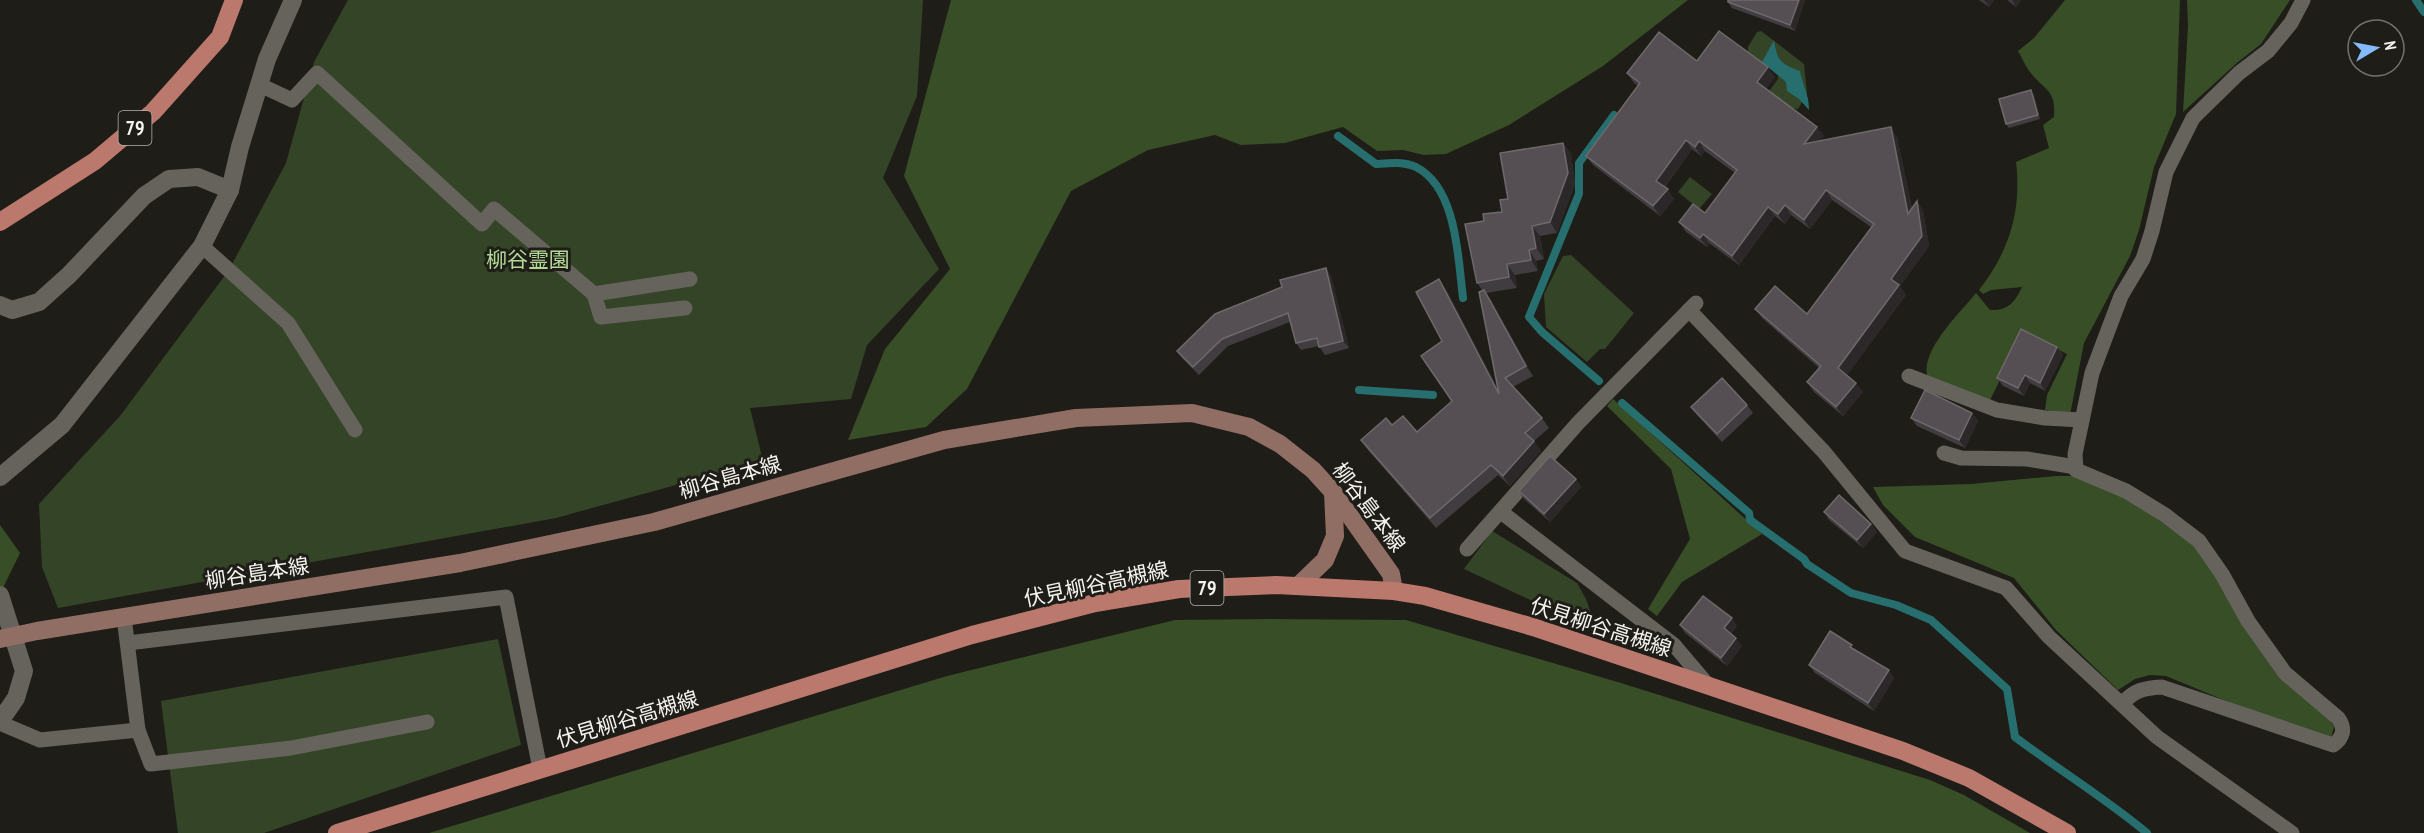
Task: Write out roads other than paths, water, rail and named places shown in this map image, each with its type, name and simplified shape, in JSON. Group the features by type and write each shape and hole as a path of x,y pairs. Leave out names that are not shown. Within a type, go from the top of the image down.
{"main road":[{"name":"79","path":"0,222 95,161 153,112 220,37 234,0"},
{"name":"柳谷島本線","path":"6,638 460,563 654,522 944,440 1076,418 1192,413 1249,427 1280,444 1313,470 1334,492 1391,574 1394,591"},
{"path":"1298,586 1325,561 1335,536 1334,492"},
{"name":"伏見柳谷高槻線","path":"337,833 972,635 1095,603 1179,589 1298,586 1394,591 1425,596 1522,624 1903,752 1969,778 2067,833"}],"street":[{"path":"0,477 62,425 202,246 230,189 240,147 267,59 293,0"},
{"path":"0,304 12,310 39,302 69,275 144,196 169,178 198,177 230,189"},
{"path":"0,595 6,638 24,671 16,698 0,722"}],"lane":[{"path":"2076,468 2075,453 2091,373 2121,296 2143,259 2166,172 2193,118 2239,73 2268,51 2291,22 2303,0"},
{"path":"260,85 292,100 317,73 482,224 494,209 594,294 601,317 685,308"},
{"path":"202,246 288,323 355,430"},
{"path":"594,294 690,279"},
{"path":"1467,549 1578,423 1693,306 1824,452 1905,551 2006,588 2049,638 2157,737 2292,833"},
{"path":"1910,376 1997,410 2045,418 2082,420"},
{"path":"1944,453 1961,458 2027,459 2076,468 2076,470 2126,491 2165,515 2199,541 2222,574 2248,621 2285,673 2338,718 2343,724 2343,732 2340,741 2333,745 2162,687 2141,689 2131,693 2122,704"},
{"path":"1505,515 1674,645 1708,685"},
{"path":"128,643 506,597 540,769"},
{"path":"124,617 138,730 150,764 291,748 427,722"},
{"path":"0,722 40,740 138,730"}],"water":[{"path":"1774,40 1778,57 1788,66 1800,71 1809,110 1787,91 1786,82 1762,62"}],"waterway":[{"path":"2416,0 2424,12"},
{"path":"1599,381 1542,332 1529,317 1579,194 1579,163 1614,115"},
{"path":"1338,136 1376,164 1406,164 1416,167 1430,177 1448,207 1453,225 1463,298"},
{"path":"1359,390 1433,395"},
{"path":"1622,403 1749,513 1750,520 1804,559 1807,564 1851,593 1896,605 1931,620 2007,689 2015,737 2147,833"}],"park label":[{"name":"柳谷霊園","path":"528,259"}]}
